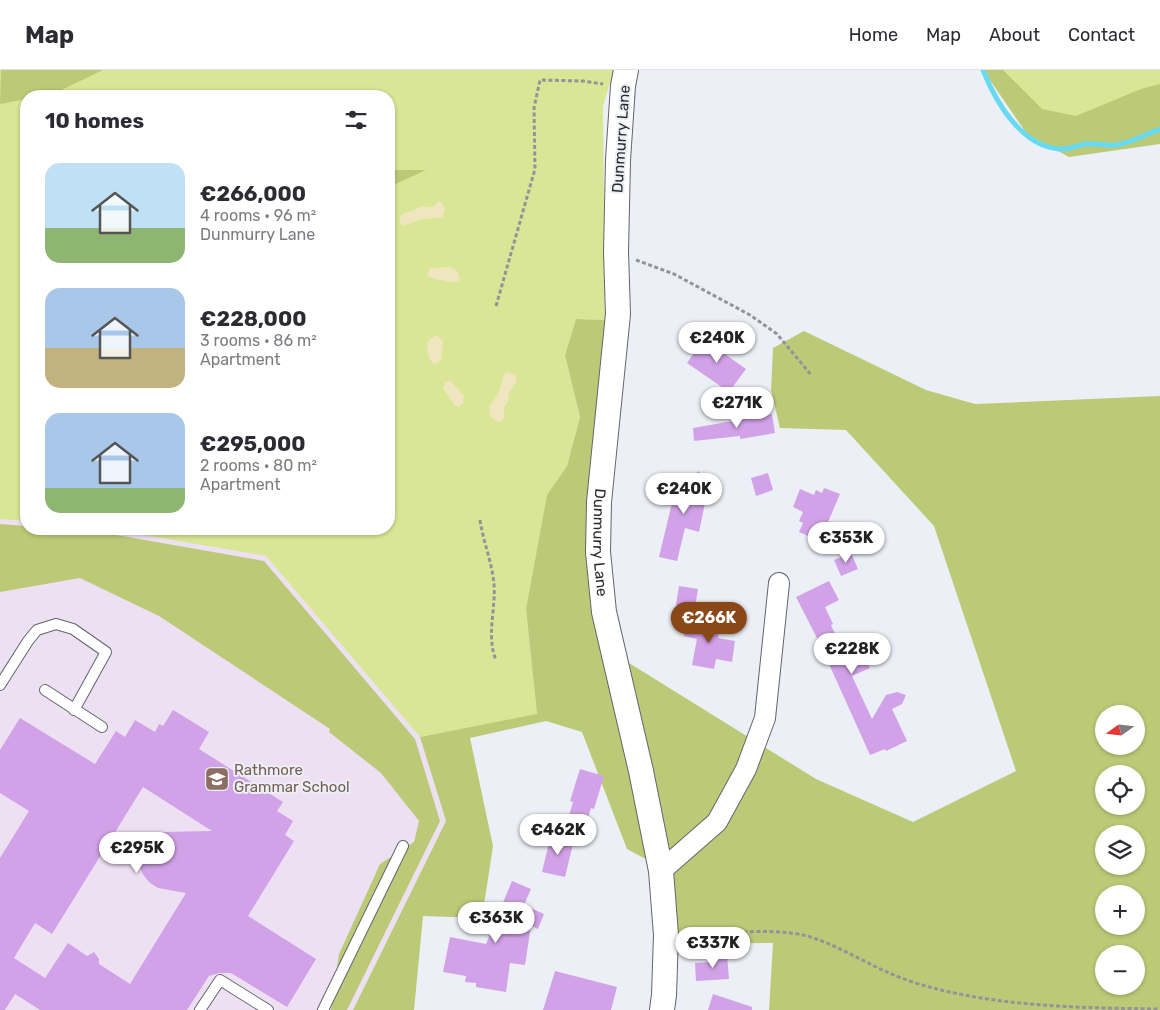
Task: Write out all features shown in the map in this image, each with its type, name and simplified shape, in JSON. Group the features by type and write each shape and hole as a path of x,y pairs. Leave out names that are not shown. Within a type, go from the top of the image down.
{"street":[{"name":"Dunmurry Lane","path":"625,78 618,160 616,252 618,314 598,502 598,552 604,612 641,771 660,872 666,935 662,1010"},
{"path":"660,872 717,822 746,768 766,718 779,583"}],"lane":[{"path":"0,685 37,630 56,624 73,629 110,655 74,710"},
{"path":"44,690 102,728"},
{"path":"323,1010 403,846"},
{"path":"200,1010 220,980 268,1010"}],"path":[{"path":"496,306 535,170 534,108 540,80 583,81 625,78"},
{"path":"616,252 674,274 750,315 777,334 812,376"},
{"path":"480,520 494,584 491,633 492,650 496,660"},
{"path":"666,935 769,932 806,936 840,948 889,973 936,989 1004,1001 1093,1008 1160,1009"}],"shaded area":[{"name":"Rathmore Grammar School","path":"0,519 20,521 20,535 142,535 266,556 420,737 446,821 353,1010 0,1010"}],"green space":[{"path":"0,70 614,70 603,106 605,320 576,319 565,355 580,417 567,466 547,496 526,609 537,715 420,737 266,556 142,535 395,535 395,90 20,90 20,521 0,519"},
{"path":"1,70 103,70 61,90 20,90 20,100 0,104"},
{"path":"983,70 1003,70 1042,109 1076,116 1141,89 1160,84 1160,144 1069,157 1027,134"},
{"path":"994,70 1160,70 1160,122 1049,140"},
{"path":"395,170 426,170 395,184"},
{"path":"576,319 605,320 597,425 594,606 599,647 629,663 816,779 913,822 1016,771 934,526 846,430 780,428 771,390 773,348 804,331 926,390 975,404 1160,396 1160,1010 769,1010 773,943 675,944 666,870 627,849 582,732 546,721 470,738 493,846 482,918 423,916 414,1010 353,1010 446,821 420,737 537,714 526,609 547,495 567,466 580,417 565,355"},
{"path":"0,524 20,526 20,535 116,535 264,561 415,739 440,821 347,1010 331,1010 339,954 380,864 414,842 419,821 381,773 329,732 330,729 159,616 80,578 0,592"}],"sand":[{"path":"438,202 441,202 445,208 443,218 418,220 404,226 400,223 402,214 420,206 433,207"},
{"path":"450,267 458,272 460,280 458,282 427,276 430,268"},
{"path":"434,336 438,336 443,341 441,360 435,364 430,360 427,351 428,341"},
{"path":"509,372 516,375 516,382 508,395 508,402 504,407 504,417 501,422 496,421 490,416 489,407 498,394 504,374"},
{"path":"451,381 464,396 463,403 459,407 454,405 443,388 445,382"}],"building":[{"path":"714,337 726,346 722,352 746,369 729,392 687,363 703,340 709,344"},
{"path":"772,414 775,433 740,439 740,436 694,441 693,428"},
{"path":"699,471 705,489 708,489 699,532 685,528 677,561 659,557 677,482 683,484"},
{"path":"768,473 773,490 756,496 751,478"},
{"path":"824,488 840,494 820,541 799,532 803,523 799,521 803,512 793,507 800,489 814,495 816,490 822,493"},
{"path":"851,553 858,569 841,576 834,560"},
{"path":"829,581 839,600 825,607 846,658 862,651 870,668 852,676 872,719 886,695 897,692 906,695 902,704 892,709 907,741 886,751 885,749 870,755 820,644 796,597"},
{"path":"679,586 698,589 695,608 676,605"},
{"path":"688,618 721,624 718,638 735,641 732,662 716,659 714,669 692,665 697,639 684,636"},
{"path":"173,710 209,732 199,749 283,802 277,811 293,821 285,835 294,841 248,916 316,959 287,1007 231,973 220,973 209,976 187,1010 40,1010 15,994 5,1010 0,1010 0,858 29,811 0,793 0,750 20,718 95,764 116,731 125,737 135,720 155,732 159,724 163,726","holes":["143,787 212,831 163,832 154,835 146,841 141,849 139,858 140,868 150,883 158,888 186,893 130,984 99,964 99,959 94,952 87,956 68,943 45,978 14,958 35,923 52,934"]},
{"path":"580,769 604,776 594,809 591,808 587,821 569,816 573,802 570,801"},
{"path":"551,834 574,840 565,877 542,872"},
{"path":"512,881 531,889 524,905 544,914 538,929 531,926 525,965 510,963 506,992 476,987 476,983 465,982 466,976 443,972 450,937 486,944"},
{"path":"727,955 729,979 696,981 695,963 711,962 711,956"},
{"path":"555,971 617,987 611,1010 543,1010"},
{"path":"713,994 752,1007 752,1010 708,1010"}],"waterway":[{"path":"983,70 995,96 1013,122 1035,141 1049,147 1063,149 1086,144 1116,145 1160,129"}],"place":[{"name":"Rathmore Grammar School","path":"217,779"}]}
